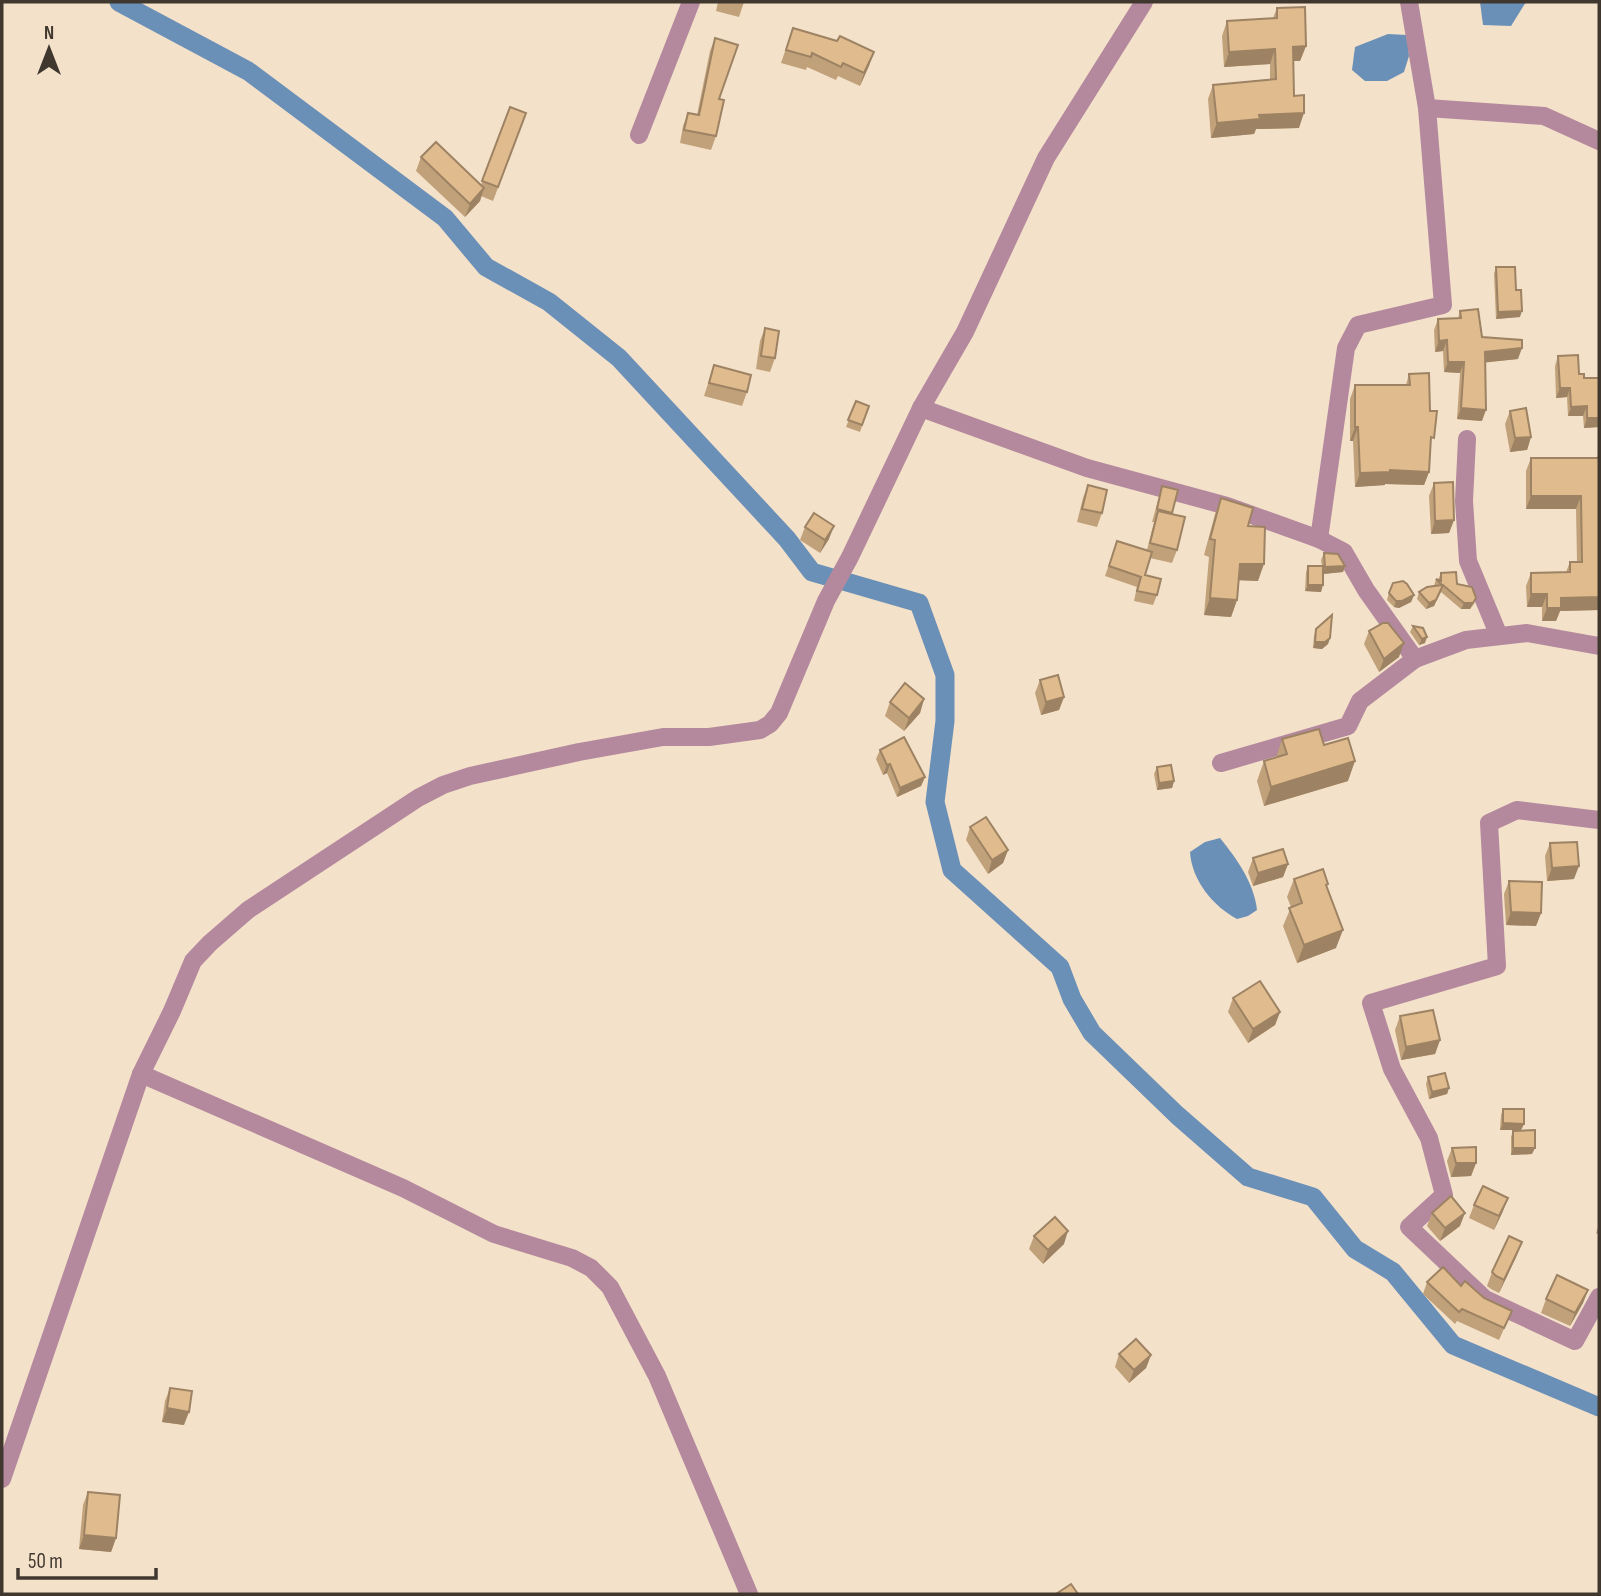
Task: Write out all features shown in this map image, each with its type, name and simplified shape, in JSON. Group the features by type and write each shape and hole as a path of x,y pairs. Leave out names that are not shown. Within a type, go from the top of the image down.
{"street":[{"path":"639,135 691,2"},
{"path":"2,1479 141,1074 193,961 248,910 443,785 470,776 663,737 709,737 760,730 770,724 779,713 826,601 850,557 921,408 965,332 1046,158 1144,2"},
{"path":"1319,539 1346,348 1359,325 1443,305 1427,108 1409,2"},
{"path":"1427,108 1544,116 1599,141"},
{"path":"921,408 1087,468 1227,506 1319,539 1344,552 1366,590 1415,659"},
{"path":"1467,439 1464,501 1468,561 1499,636"},
{"path":"1221,763 1348,726 1360,701 1415,659 1466,640 1527,633 1599,646"},
{"path":"1599,820 1517,810 1489,823 1497,966 1371,1003 1392,1069 1429,1138 1444,1195 1409,1227 1485,1299 1575,1341 1599,1297"},
{"path":"141,1074 403,1188 494,1234 572,1258 591,1268 610,1287 657,1376 749,1594"}],"water":[{"path":"1480,2 1526,2 1511,26 1483,25"},
{"path":"1388,34 1407,35 1409,56 1404,72 1387,81 1365,81 1352,70 1355,47"},
{"path":"1220,838 1238,863 1252,890 1257,910 1248,916 1237,919 1228,914 1212,900 1195,873 1190,852 1205,842"}],"building":[{"path":"1305,7 1306,46 1293,47 1294,96 1304,95 1304,113 1259,115 1260,119 1217,123 1213,85 1276,79 1275,49 1229,52 1227,21 1277,18 1277,8"},
{"path":"793,28 837,41 840,36 874,52 864,73 843,63 841,67 812,53 811,57 786,50"},
{"path":"715,38 738,45 719,99 724,100 716,136 684,130 688,113 699,115"},
{"path":"510,107 526,113 498,187 482,181"},
{"path":"436,142 484,188 470,204 421,157"},
{"path":"1496,267 1515,267 1516,290 1521,290 1522,311 1498,312"},
{"path":"1478,309 1482,337 1522,340 1522,348 1485,352 1486,410 1461,408 1464,362 1448,362 1447,340 1439,341 1438,319 1461,318 1460,311"},
{"path":"765,328 779,331 775,358 761,356"},
{"path":"1578,355 1579,374 1584,374 1584,378 1599,378 1599,418 1587,418 1587,406 1571,407 1570,388 1560,388 1558,356"},
{"path":"714,365 751,375 747,392 709,383"},
{"path":"1429,373 1430,411 1437,411 1434,438 1431,437 1429,472 1390,470 1360,473 1358,427 1355,427 1355,385 1410,385 1409,374"},
{"path":"856,401 869,406 862,425 848,420"},
{"path":"1526,408 1531,437 1515,438 1510,411"},
{"path":"1531,458 1599,458 1599,597 1561,598 1561,608 1547,608 1547,594 1531,594 1531,573 1570,572 1570,562 1582,562 1581,496 1531,496"},
{"path":"1453,482 1454,520 1435,521 1434,483"},
{"path":"1088,485 1107,490 1102,513 1082,509"},
{"path":"1162,486 1178,490 1172,513 1157,509"},
{"path":"1221,498 1253,508 1248,526 1265,527 1264,564 1240,564 1237,600 1210,598 1215,540 1210,539"},
{"path":"1158,511 1185,517 1177,550 1150,543"},
{"path":"814,513 834,526 825,540 805,527"},
{"path":"1117,541 1152,552 1145,575 1161,579 1157,595 1137,591 1141,577 1109,566"},
{"path":"1324,553 1338,554 1345,566 1325,567"},
{"path":"1308,566 1323,566 1323,585 1308,585"},
{"path":"1456,572 1457,584 1472,587 1476,598 1473,603 1464,603 1443,585 1436,600 1429,603 1419,592 1427,587 1442,585 1436,579 1441,581 1441,573"},
{"path":"1403,581 1414,595 1396,601 1389,593 1393,583"},
{"path":"1332,615 1330,638 1325,642 1315,642 1316,629"},
{"path":"1388,623 1404,643 1384,659 1369,631"},
{"path":"1413,626 1423,628 1427,637 1422,639"},
{"path":"1058,675 1064,697 1046,702 1040,680"},
{"path":"905,683 924,699 909,718 890,702"},
{"path":"1319,729 1324,745 1348,738 1355,761 1271,787 1264,761 1287,754 1282,739"},
{"path":"904,737 925,777 900,788 890,764 887,765 880,750"},
{"path":"1171,765 1174,781 1159,783 1157,767"},
{"path":"986,817 1008,850 992,860 970,827"},
{"path":"1577,842 1579,866 1552,868 1550,843"},
{"path":"1283,849 1288,864 1258,873 1253,858"},
{"path":"1323,869 1328,884 1326,885 1343,930 1304,945 1289,908 1302,903 1294,879"},
{"path":"1509,881 1542,882 1541,913 1511,912"},
{"path":"1260,981 1280,1012 1253,1029 1233,998"},
{"path":"1433,1010 1440,1040 1406,1047 1400,1016"},
{"path":"1445,1073 1449,1088 1432,1092 1428,1077"},
{"path":"1503,1109 1524,1109 1524,1124 1503,1123"},
{"path":"1535,1130 1535,1148 1513,1148 1513,1131"},
{"path":"1476,1147 1476,1163 1456,1163 1452,1148"},
{"path":"1483,1186 1508,1198 1499,1216 1474,1205"},
{"path":"1451,1196 1465,1213 1445,1228 1432,1213"},
{"path":"1055,1217 1068,1231 1048,1250 1034,1236"},
{"path":"1509,1236 1522,1242 1504,1280 1492,1272"},
{"path":"1443,1267 1461,1286 1465,1281 1484,1298 1512,1311 1504,1328 1462,1309 1459,1312 1427,1282"},
{"path":"1557,1275 1588,1290 1575,1313 1546,1299"},
{"path":"1136,1339 1151,1355 1134,1370 1119,1354"},
{"path":"170,1388 192,1391 189,1412 167,1408"},
{"path":"88,1492 120,1495 116,1538 84,1535"},
{"path":"1071,1584 1078,1594 1056,1594"}],"waterway":[{"path":"119,2 248,71 445,218 486,267 549,302 619,358 787,539 812,572 919,603 945,675 945,721 935,802 952,870 1060,967 1072,999 1092,1033 1177,1115 1248,1177 1313,1197 1355,1249 1393,1272 1453,1345 1599,1407"}]}
